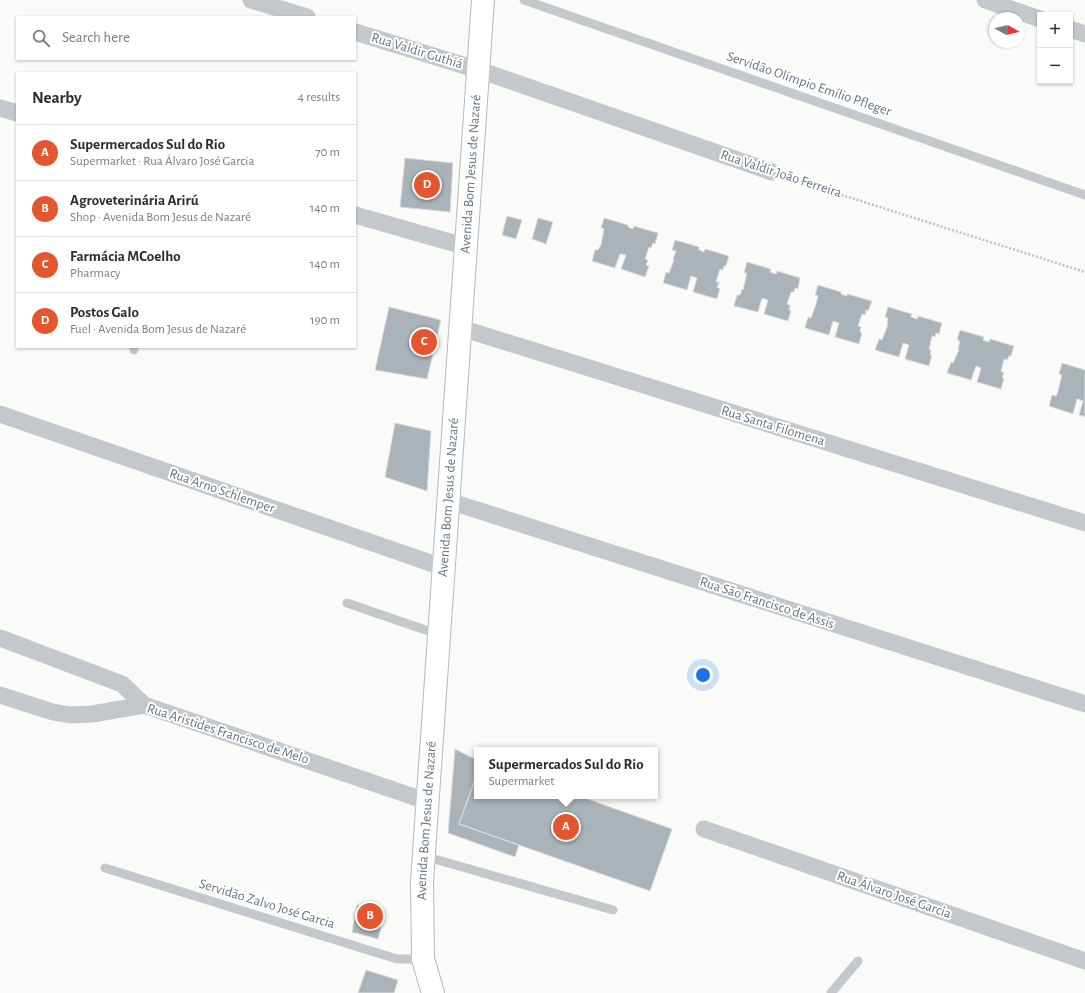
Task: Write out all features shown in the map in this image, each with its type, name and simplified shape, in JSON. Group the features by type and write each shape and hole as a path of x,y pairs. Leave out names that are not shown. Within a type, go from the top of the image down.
{"main road":[{"name":"Avenida Bom Jesus de Nazaré","path":"433,993 423,958 422,882 484,0"}],"street":[{"path":"251,0 304,16"},
{"path":"985,0 1037,18"},
{"path":"1073,30 1085,34"},
{"name":"Rua Valdir Guthiá","path":"356,32 479,70"},
{"name":"Rua Valdir João Ferreira","path":"479,70 772,172"},
{"path":"0,108 16,113"},
{"path":"356,214 467,247"},
{"name":"Rua Santa Filomena","path":"461,328 1085,523"},
{"name":"Rua Arno Schlemper","path":"0,414 445,568"},
{"name":"Rua São Francisco de Assis","path":"449,501 1085,704"},
{"path":"0,638 122,684 144,705"},
{"name":"Rua Aristides Francisco de Melo","path":"0,695 47,710 70,715 92,714 144,705 428,802"},
{"name":"Rua Álvaro José Garcia","path":"704,829 1085,961"}],"lane":[{"name":"Servidão Olímpio Emílio Pfleger","path":"524,0 1085,194"},
{"path":"347,603 440,635"},
{"path":"424,856 613,910"},
{"name":"Servidão Zalvo José Garcia","path":"104,868 397,959 423,958"},
{"path":"831,993 858,961"}],"path":[{"name":"Rua Valdir João Ferreira","path":"772,172 1085,272"}],"building":[{"path":"405,158 453,163 450,212 400,207"},
{"path":"507,216 522,220 516,239 502,235"},
{"path":"538,218 553,222 546,244 532,239"},
{"path":"604,218 628,225 628,227 633,229 634,226 658,233 655,244 653,243 651,248 649,247 645,259 648,260 646,265 649,266 645,277 621,269 626,255 620,254 615,268 592,261 595,250 598,250 601,245 604,229 601,228"},
{"path":"675,240 699,247 699,250 704,252 705,249 729,256 726,266 724,266 723,270 720,269 716,282 719,282 717,288 720,288 717,299 693,292 697,278 691,276 687,290 663,283 666,272 669,273 674,260 676,251 672,250"},
{"path":"747,262 771,269 770,272 776,274 777,271 800,278 798,289 795,288 794,292 791,292 787,304 790,305 789,310 791,310 788,321 764,314 768,300 762,298 758,312 734,306 737,295 740,295 742,289 743,290 747,273 744,273"},
{"path":"818,285 841,292 841,294 847,296 847,294 872,301 868,311 866,310 865,315 862,314 858,326 861,327 860,332 862,333 859,344 835,337 839,323 833,321 829,335 805,328 808,317 811,318 816,304 818,296 815,295"},
{"path":"389,307 441,320 427,379 375,370"},
{"path":"888,307 912,314 911,317 917,319 918,316 942,323 939,334 936,333 935,337 932,336 929,349 931,350 930,355 932,355 929,366 905,359 909,345 903,343 899,357 875,350 879,339 882,340 887,327 888,318 885,317"},
{"path":"960,330 984,337 983,340 989,342 990,339 1014,346 1011,356 1009,356 1007,360 1004,359 1001,372 1004,372 1002,378 1004,378 1001,389 977,382 981,368 976,366 971,380 947,373 951,362 953,363 959,350 960,341 957,340"},
{"path":"1062,363 1085,370 1085,417 1079,415 1083,401 1077,399 1073,414 1049,406 1052,395 1056,396 1058,391 1062,375 1059,374"},
{"path":"395,423 431,431 427,491 385,477"},
{"path":"455,749 474,758 474,782 459,824 519,845 515,857 448,833"},
{"path":"474,782 474,799 587,799 672,829 650,891 459,824"},
{"path":"357,905 385,913 378,939 352,932"},
{"path":"366,970 398,980 394,993 358,993"}],"place":[{"name":"Postos Galo","path":"427,185"},
{"name":"Farmácia MCoelho","path":"424,342"},
{"name":"Supermercados Sul do Rio","path":"566,827"},
{"name":"Agroveterinária Arirú","path":"370,916"}]}
